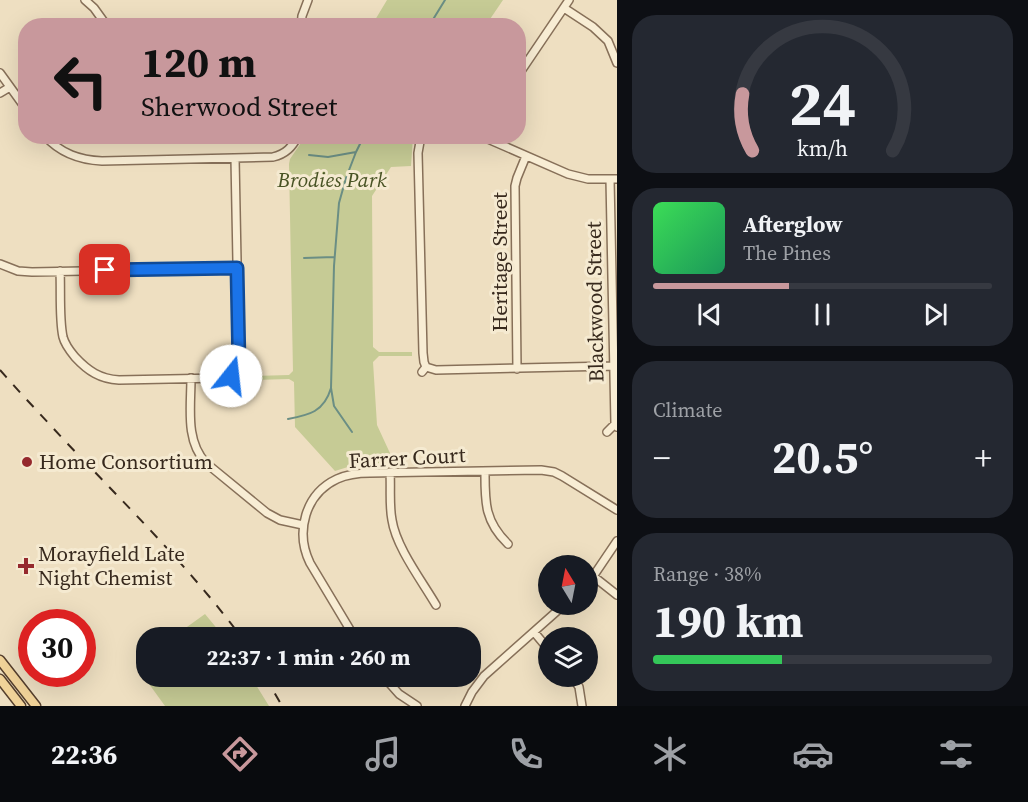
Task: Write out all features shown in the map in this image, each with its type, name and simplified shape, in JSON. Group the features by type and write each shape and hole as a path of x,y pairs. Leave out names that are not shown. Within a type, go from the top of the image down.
{"main road":[{"path":"0,660 36,706"},
{"path":"0,680 21,706"}],"street":[{"path":"85,0 101,18"},
{"path":"302,18 308,0"},
{"path":"526,64 569,0"},
{"path":"564,8 593,27 608,41 617,63"},
{"path":"0,73 18,98"},
{"path":"0,93 10,87"},
{"path":"53,144 69,155 92,160 268,158 278,156 290,149 293,144"},
{"path":"420,144 424,369 613,366"},
{"path":"499,144 574,176 613,179"},
{"name":"Heritage Street","path":"517,369 514,186 526,156"},
{"path":"60,271 64,341 69,350 88,370 103,378 114,380 238,376 235,158"},
{"name":"Blackwood Street","path":"607,432 616,425 613,366 613,179"},
{"path":"0,264 25,272 237,268"},
{"path":"190,378 192,436 194,447 199,455 267,513 280,520 303,525"},
{"name":"Farrer Court","path":"348,627 306,555 303,540 303,525 314,499 328,484 348,475 390,472 541,470 554,472 617,510"},
{"path":"485,471 489,518 495,531 508,544"},
{"path":"390,472 394,529 404,551 436,605"},
{"path":"598,569 617,541"},
{"path":"598,580 617,595"},
{"path":"465,706 484,676 553,615"},
{"path":"534,632 538,637"},
{"path":"392,687 417,706"},
{"path":"579,687 582,706"}],"green space":[{"path":"387,0 503,0 491,18 376,18"},
{"name":"Brodies Park","path":"300,144 413,144 411,166 391,167 372,196 373,347 379,352 412,352 412,356 379,356 373,362 377,425 395,464 351,466 335,471 295,427 294,382 289,379 255,380 252,376 289,375 293,371 290,159"},
{"path":"205,614 216,627 187,627"},
{"path":"151,687 257,687 269,706 165,706"}],"waterway":[{"path":"434,18 445,0"},
{"path":"352,432 334,406 331,388 334,266 339,203 360,144"},
{"path":"309,155 328,157 356,152"},
{"path":"304,258 334,257"},
{"path":"288,419 315,411 324,402 331,388"}],"railway":[{"path":"0,370 179,561 234,627"},
{"path":"271,687 282,706"}],"place":[{"name":"Home Consortium","path":"27,462"},
{"name":"Morayfield Late Night Chemist","path":"26,566"}],"route":[{"path":"105,270 237,268 239,368 231,376"}]}
